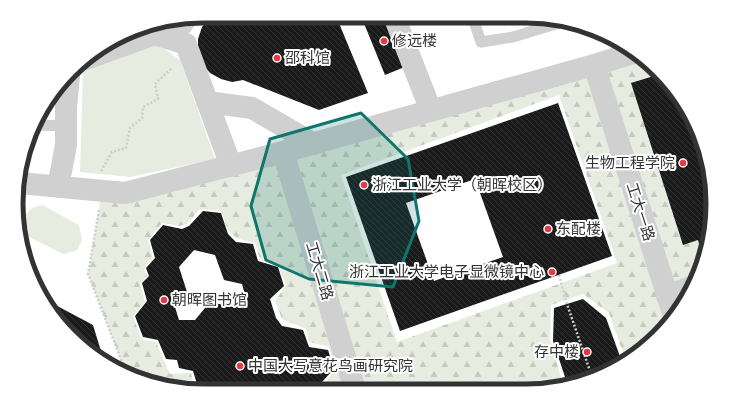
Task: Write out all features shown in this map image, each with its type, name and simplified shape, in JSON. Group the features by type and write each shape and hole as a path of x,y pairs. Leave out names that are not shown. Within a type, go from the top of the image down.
{"street":[{"path":"397,23 431,111"},
{"path":"104,53 155,34 164,33 176,25"},
{"path":"164,33 186,44 231,166"},
{"path":"24,183 125,193 314,144 628,55"},
{"name":"工大一路","path":"594,65 670,305"},
{"path":"58,186 66,145 66,107 68,84"},
{"path":"207,102 252,108 314,144"},
{"name":"工大二路","path":"283,152 353,384"},
{"path":"670,305 681,295"}],"lane":[{"path":"474,23 481,42 513,37 552,25"},
{"path":"41,125 66,126"}],"path":[{"path":"123,364 88,274 95,190 99,174 112,152 126,148 130,128 142,118 143,107 158,99 155,84 189,53"},
{"path":"559,275 567,304 590,372"}],"highlighted area":[{"path":"361,113 408,159 419,221 393,287 309,279 266,260 251,206 270,139"}],"green space":[{"path":"156,43 180,60 215,159 130,177 80,172 83,71"},
{"path":"628,54 645,68 661,84 676,103 692,134 703,168 706,192 706,215 703,239 692,273 676,304 661,323 645,339 624,355 609,313 583,294 551,305 550,339 561,381 537,384 327,384 326,381 336,369 329,347 309,342 306,329 282,319 275,301 286,285 278,265 260,260 255,243 235,237 226,226 221,211 200,209 187,224 179,226 162,223 148,240 153,258 144,268 147,276 140,284 145,302 133,316 141,339 156,342 170,374 191,373 194,384 157,378 123,364 88,274 102,191","holes":["559,95 617,263 397,342 341,175"]},
{"path":"42,205 79,225 82,240 77,250 63,254 29,237 24,224 26,214 32,208"}],"building":[{"name":"邵科馆","path":"206,23 339,23 368,93 319,110 243,80 232,82 221,79 210,73 202,64 198,52 198,39 202,27"},
{"name":"修远楼","path":"364,23 390,23 407,66 385,75"},
{"path":"653,76 676,103 692,134 703,168 706,192 706,215 700,249 698,240 683,245 631,83"},
{"name":"东配楼","path":"558,103 612,256 400,331 346,177","holes":["475,179 503,257 434,281 406,203"]},
{"name":"朝晖图书馆","path":"203,211 221,213 228,234 236,242 253,244 258,261 278,267 284,286 270,299 276,318 282,326 303,330 309,347 328,350 334,369 322,382 323,384 197,384 193,371 179,368 177,360 166,359 158,340 143,337 135,316 147,301 142,283 149,276 146,268 155,258 150,240 163,225 182,229 189,226","holes":["194,250 215,255 224,280 242,284 245,295 233,307 210,302 195,320 179,320 175,307 187,292 179,267"]},
{"name":"存中楼","path":"583,299 606,318 620,357 595,370 566,380 553,341 554,308"},
{"path":"53,304 93,325 102,353 84,339 68,323"}],"place":[{"name":"修远楼","path":"384,41"},
{"name":"邵科馆","path":"277,58"},
{"name":"生物工程学院","path":"683,163"},
{"name":"浙江工业大学（朝晖校区）","path":"364,185"},
{"name":"东配楼","path":"548,229"},
{"name":"浙江工业大学电子显微镜中心","path":"552,272"},
{"name":"朝晖图书馆","path":"164,300"},
{"name":"存中楼","path":"587,352"},
{"name":"中国大写意花鸟画研究院","path":"240,366"}]}
